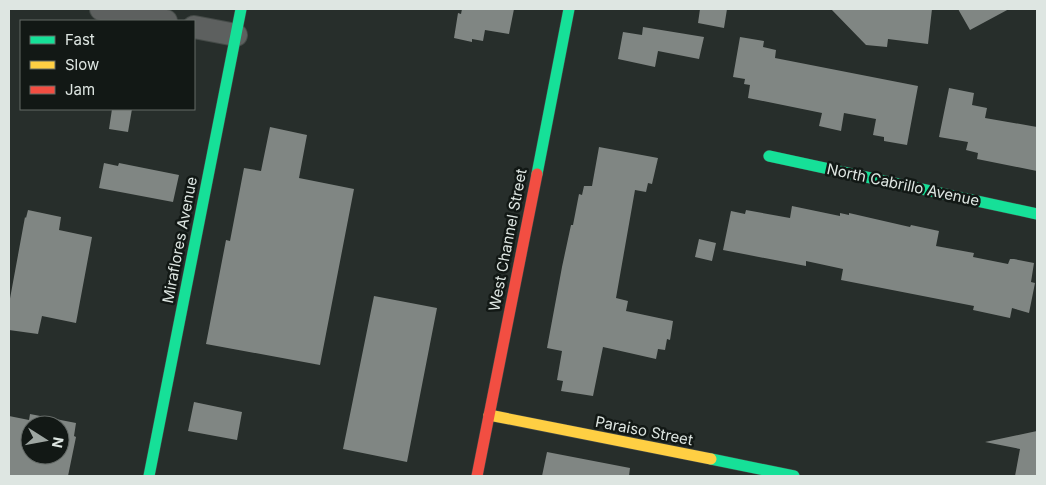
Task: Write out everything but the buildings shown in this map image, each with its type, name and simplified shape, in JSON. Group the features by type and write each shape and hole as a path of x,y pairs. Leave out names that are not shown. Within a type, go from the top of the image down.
{"street":[{"path":"101,9 161,20"},
{"name":"Miraflores Avenue","path":"149,476 241,9"},
{"name":"West Channel Street","path":"477,476 569,9"},
{"path":"195,27 236,35"},
{"name":"North Cabrillo Avenue","path":"769,156 1037,214"},
{"name":"Paraiso Street","path":"489,415 794,476"}],"traffic: fast":[{"path":"149,476 241,9"},
{"path":"537,174 569,9"},
{"path":"769,156 1037,214"},
{"path":"711,459 794,476"}],"traffic: slow":[{"path":"489,415 711,459"}],"traffic: jam":[{"path":"477,476 537,174"}]}
